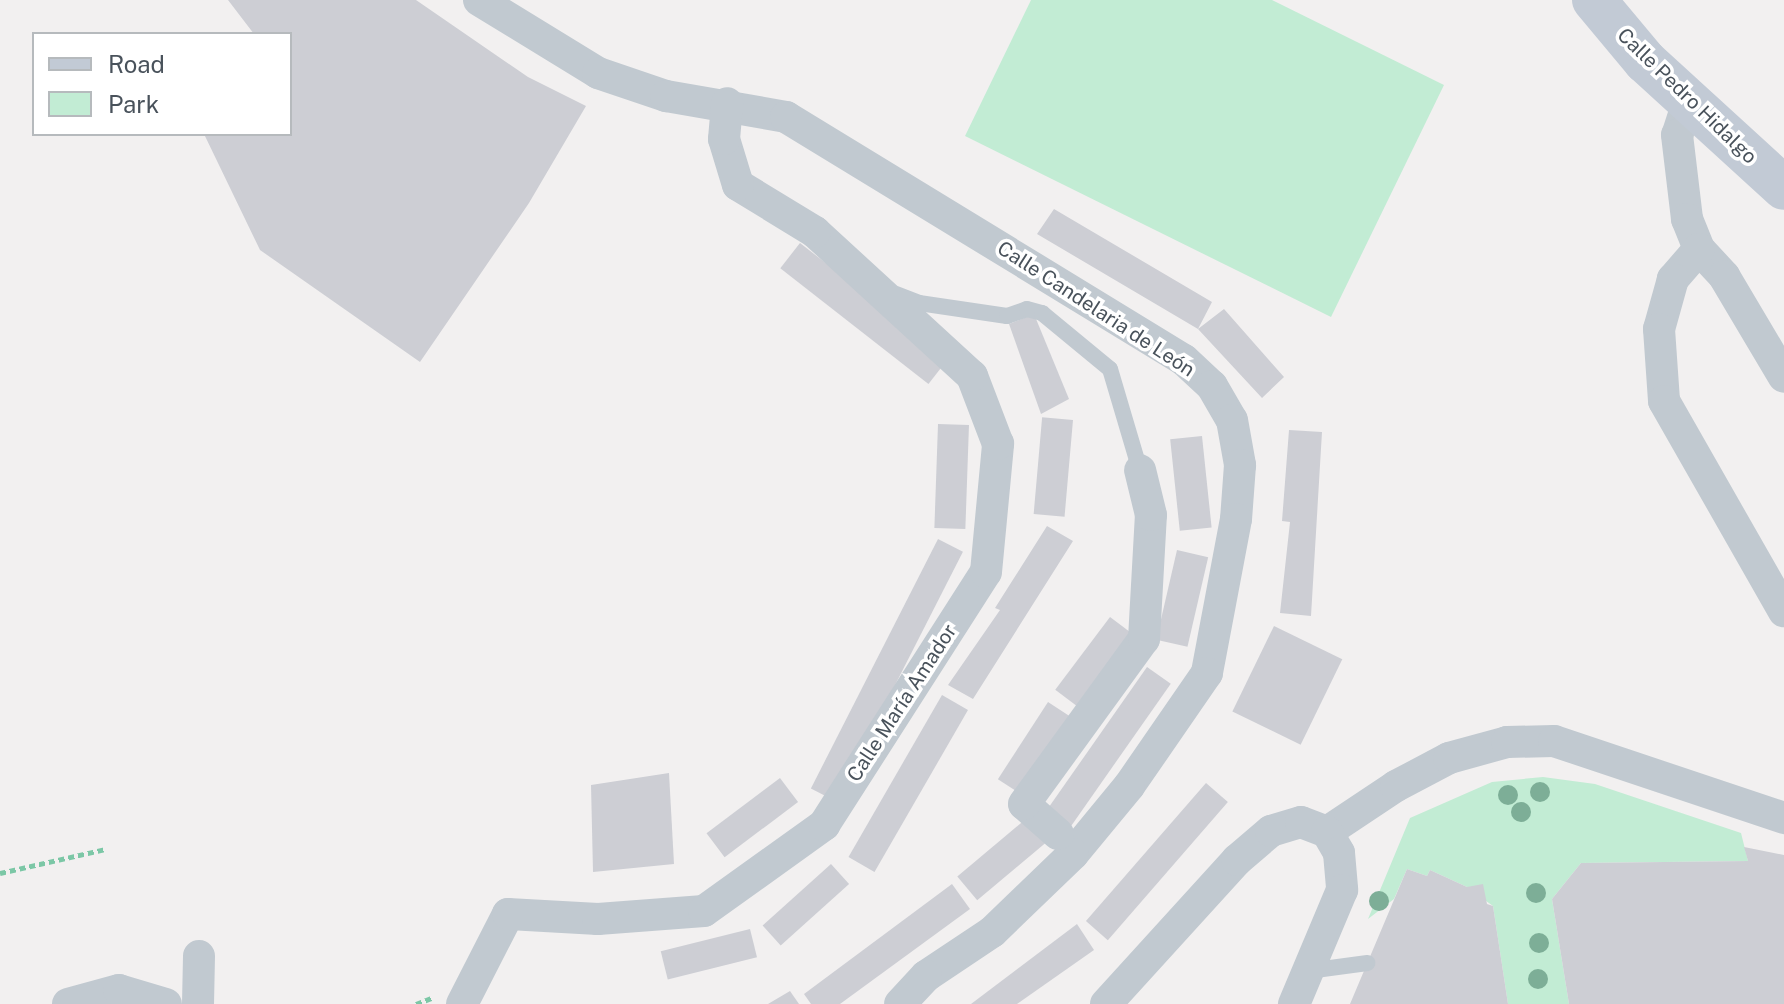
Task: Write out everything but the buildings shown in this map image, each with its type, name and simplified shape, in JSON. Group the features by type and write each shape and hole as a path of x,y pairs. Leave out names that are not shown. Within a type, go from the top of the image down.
{"street":[{"name":"Calle Candelaria de León","path":"479,0 598,73 666,96 727,103 786,117 1184,360 1212,386 1232,420 1240,465 1236,519 1207,673 1129,786 1073,854 992,932 926,976 900,1004"},
{"name":"Calle Pedro Hidalgo","path":"1594,0 1645,61 1784,188"},
{"path":"1689,99 1677,135 1687,219 1699,249 1724,276 1784,377"},
{"name":"Calle María Amador","path":"462,1004 508,914 598,919 704,911 824,825 986,572 998,444 972,376 815,232 738,185 724,139 727,103"},
{"path":"1699,249 1673,279 1659,329 1664,401 1784,611"},
{"path":"1058,834 1024,804 1144,639 1151,515 1140,470"},
{"path":"1327,832 1449,758 1507,742 1554,741 1784,818"},
{"path":"1106,1004 1237,860 1271,831 1301,822 1327,832 1339,853 1342,890 1294,1004"},
{"path":"198,1004 199,956"},
{"path":"68,1004 119,990 166,1004"}],"lane":[{"name":"Calle María Amador","path":"876,285 919,303 1007,316 1027,309 1042,313 1110,369 1140,470"},
{"path":"1308,971 1367,963"}],"path":[{"path":"0,873 106,849"}],"green space":[{"path":"1031,0 1272,0 1444,85 1331,317 965,136"},
{"path":"1543,777 1595,784 1741,833 1748,861 1581,863 1552,899 1569,1004 1508,1004 1493,906 1467,887 1430,870 1427,876 1407,869 1394,899 1368,919 1410,818 1492,782"}]}
